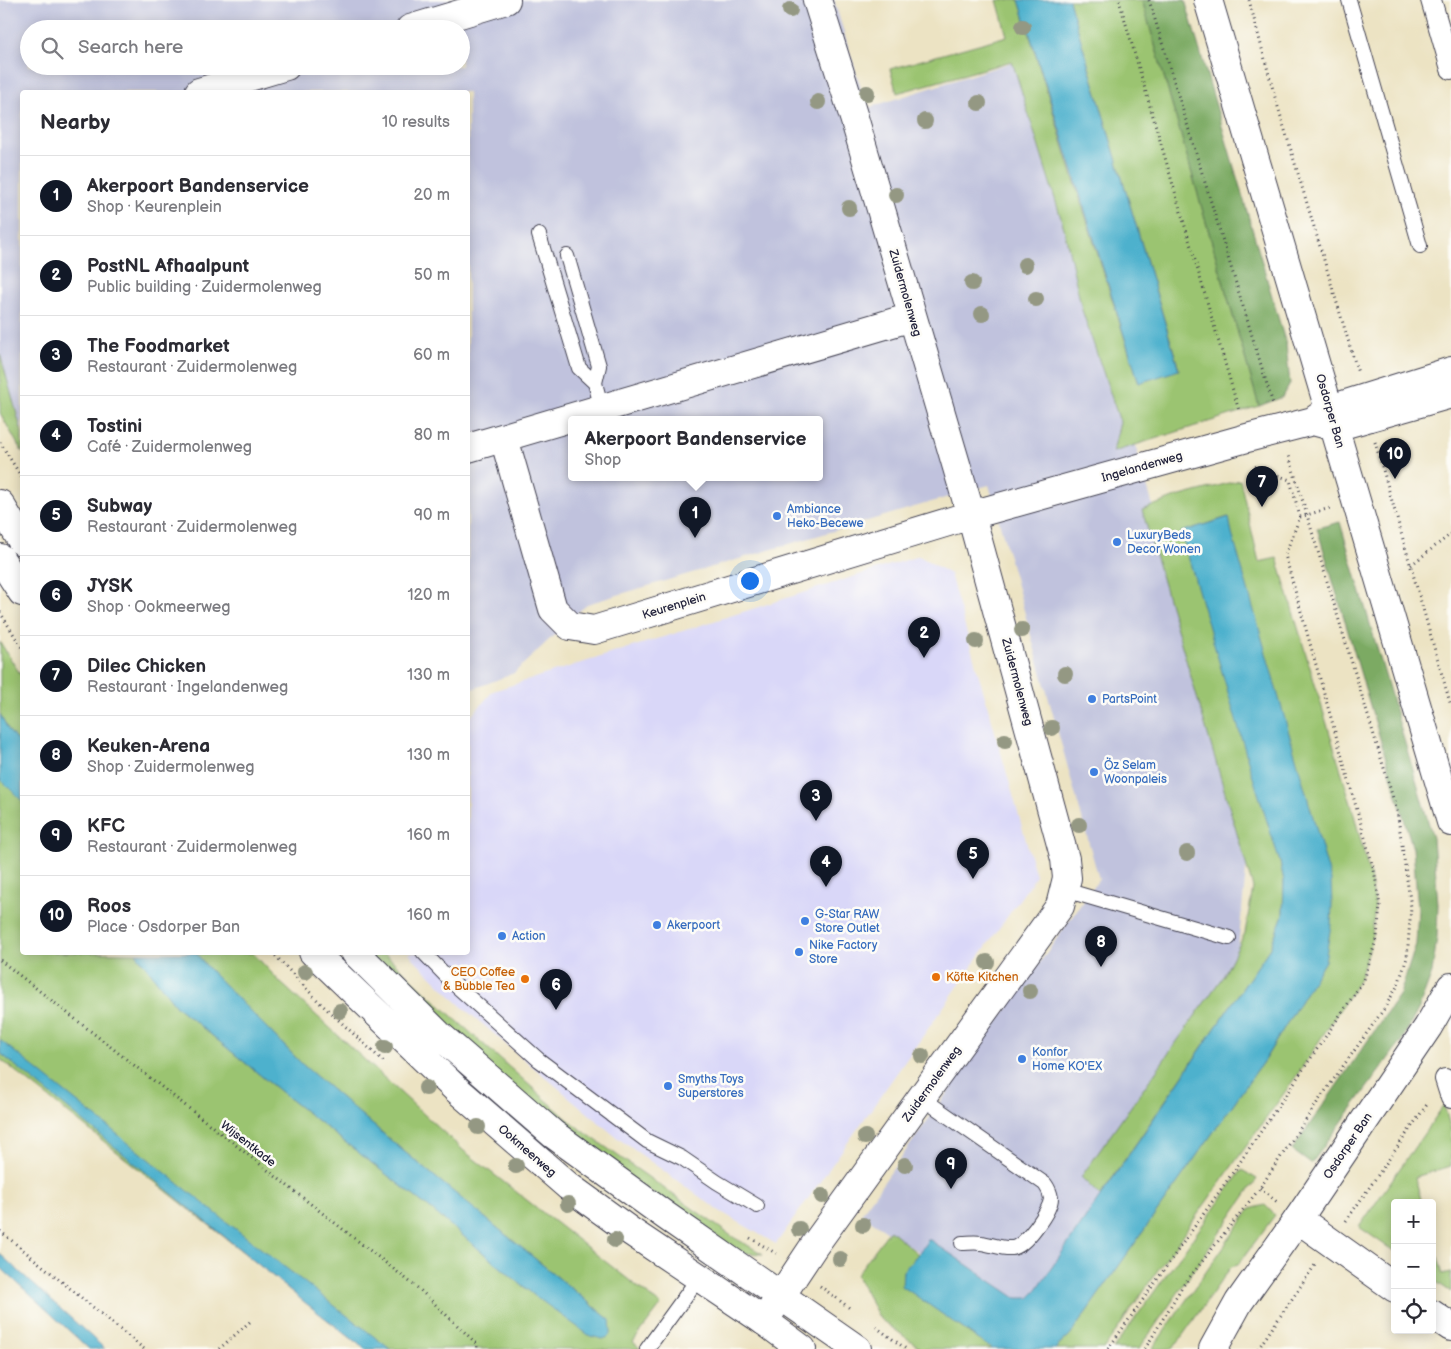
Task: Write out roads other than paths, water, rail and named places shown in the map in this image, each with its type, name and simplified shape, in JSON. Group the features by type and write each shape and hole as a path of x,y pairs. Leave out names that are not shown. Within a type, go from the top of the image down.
{"street":[{"path":"440,20 506,0"},
{"name":"Zuidermolenweg","path":"780,1296 1060,906 1067,878 1065,859 971,516 855,121 817,0"},
{"name":"Osdorper Ban","path":"1208,0 1326,419 1451,822"},
{"path":"1431,0 1451,68"},
{"path":"206,90 256,75"},
{"path":"470,447 504,438 599,396 912,316"},
{"name":"Ingelandenweg","path":"971,516 1247,438 1367,407 1451,371"},
{"name":"Ingelandenweg","path":"1367,407 1451,394"},
{"name":"Keurenplein","path":"504,438 554,609 570,626 594,630 971,516"},
{"path":"0,504 20,538"},
{"path":"0,544 13,552 20,563"},
{"path":"0,558 20,589"},
{"name":"Ookmeerweg","path":"316,955 454,1088 568,1186 630,1231 700,1276 802,1349"},
{"path":"357,955 438,1034 553,1134 857,1349"},
{"name":"Osdorper Ban","path":"1213,1349 1239,1302 1298,1219 1428,1027 1451,987"},
{"path":"1445,1079 1451,1098"},
{"path":"1298,1219 1391,1285"},
{"path":"764,1321 780,1296"},
{"name":"Osdorper Ban","path":"1194,1349 1239,1302"},
{"path":"1436,1317 1451,1327"}],"lane":[{"path":"1349,0 1420,246"},
{"path":"538,235 579,368 599,396"},
{"path":"567,256 598,366 599,396"},
{"path":"1065,890 1229,938"},
{"path":"426,955 452,982 539,1060 647,1142 682,1158 757,1206"},
{"path":"922,1098 1045,1184 1049,1190 1051,1199 1048,1209 1028,1239 1020,1246 1013,1248 981,1243 962,1243"},
{"path":"646,1349 700,1276"}],"water":[{"path":"1019,0 1069,0 1179,370 1139,383"},
{"path":"1229,517 1232,534 1331,880 1331,925 1325,961 1265,1059 1070,1335 1055,1349 992,1349 902,1286 903,1271 928,1240 930,1240 1016,1298 1029,1298 1035,1292 1270,948 1283,915 1284,881 1280,862 1251,771 1181,532"},
{"path":"0,714 9,731 20,745 20,799 0,779"},
{"path":"138,955 198,955 303,1065 401,1149 610,1320 611,1332 608,1337 603,1339 590,1336 535,1296 432,1210 282,1093 176,1006"},
{"path":"0,1040 223,1219 390,1349 365,1349 303,1301 0,1053"},
{"path":"0,1254 105,1349 89,1349 0,1267"}],"place":[{"name":"Roos","path":"1395,479"},
{"name":"Dilec Chicken","path":"1262,507"},
{"name":"Ambiance Heko-Becewe","path":"777,516"},
{"name":"Akerpoort Bandenservice","path":"695,538"},
{"name":"LuxuryBeds Decor Wonen","path":"1117,542"},
{"name":"PostNL Afhaalpunt","path":"924,658"},
{"name":"PartsPoint","path":"1092,699"},
{"name":"Öz Selam Woonpaleis","path":"1094,772"},
{"name":"The Foodmarket","path":"816,821"},
{"name":"Subway","path":"973,879"},
{"name":"Tostini","path":"826,887"},
{"name":"G-Star RAW Store Outlet","path":"805,921"},
{"name":"Akerpoort","path":"657,925"},
{"name":"Action","path":"502,936"},
{"name":"Nike Factory Store","path":"799,952"},
{"name":"Keuken-Arena","path":"1101,967"},
{"name":"Köfte Kitchen","path":"936,977"},
{"name":"CEO Coffee & Bubble Tea","path":"525,979"},
{"name":"JYSK","path":"556,1010"},
{"name":"Konfor Home KO'EX","path":"1022,1059"},
{"name":"Smyths Toys Superstores","path":"668,1086"},
{"name":"KFC","path":"951,1189"}]}
